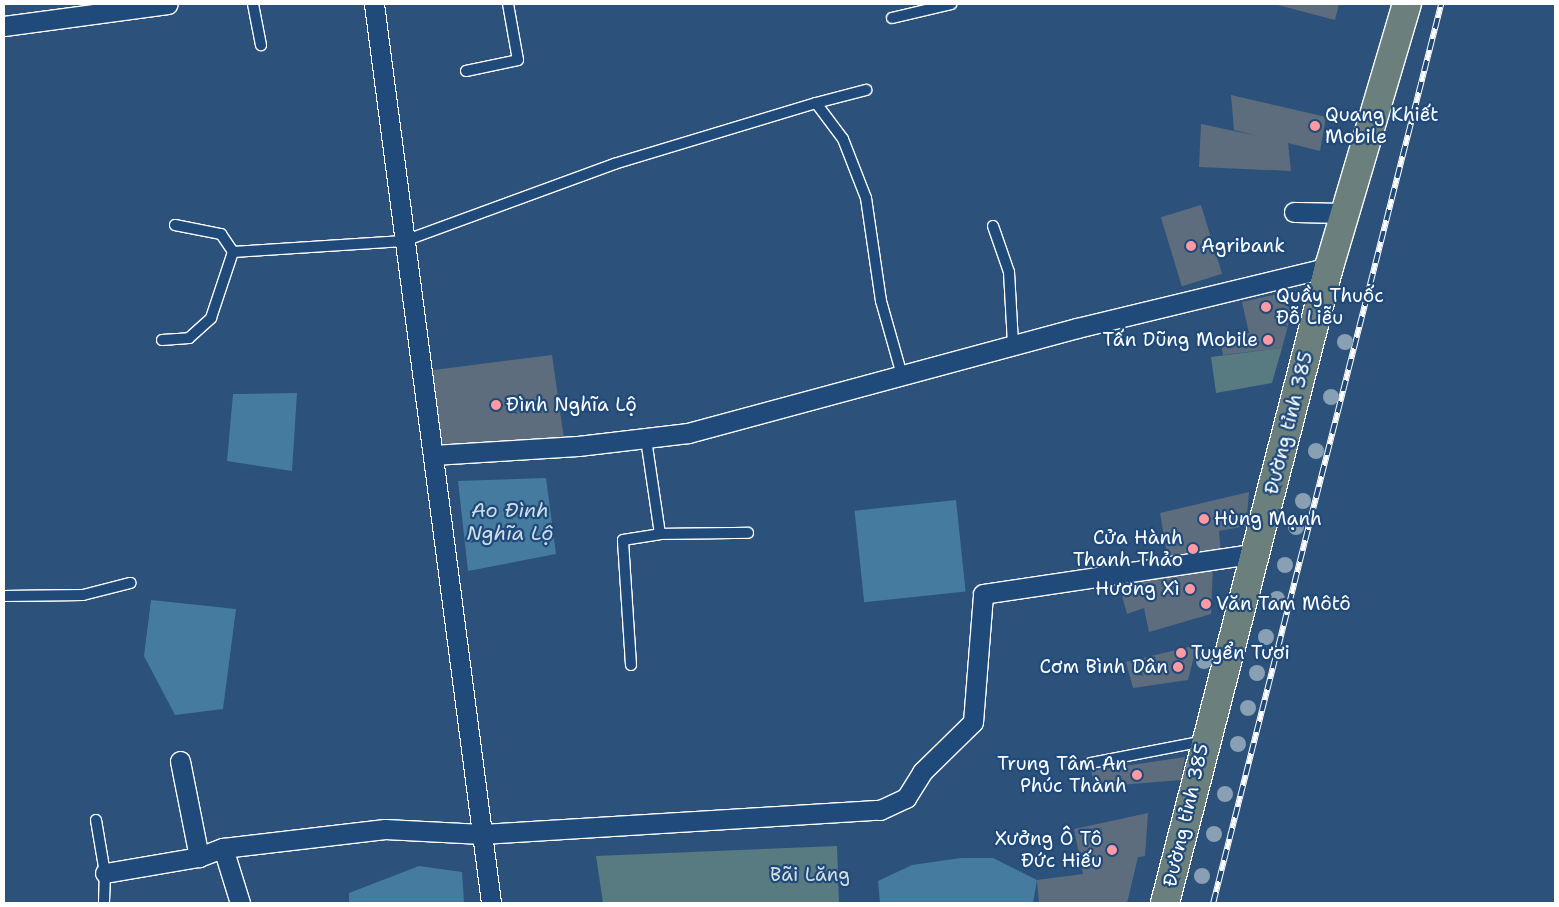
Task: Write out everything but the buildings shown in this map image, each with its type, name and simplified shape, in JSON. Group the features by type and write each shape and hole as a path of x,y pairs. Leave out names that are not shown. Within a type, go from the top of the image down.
{"main road":[{"name":"Đường tỉnh 385","path":"1165,903 1204,741 1256,552 1329,267 1407,4"}],"street":[{"path":"4,26 168,4"},
{"path":"374,4 491,903"},
{"path":"1294,212 1345,213"},
{"path":"433,455 646,439 688,432 1013,344 1329,267"},
{"path":"105,872 199,857 223,848 385,829 482,834 880,810 906,798 922,772 973,722 983,594 1256,552"},
{"path":"180,761 199,857"},
{"path":"223,848 240,903"}],"lane":[{"path":"253,4 261,45"},
{"path":"466,71 518,60 508,4"},
{"path":"892,18 951,4"},
{"path":"233,252 404,241 614,164 816,103 866,90"},
{"path":"816,103 843,139 866,198 881,300 902,375"},
{"path":"175,225 221,234 233,252"},
{"path":"993,226 1009,272 1013,344"},
{"path":"162,340 190,338 211,318 233,252"},
{"path":"646,439 660,534"},
{"path":"631,665 623,540 660,534 748,533"},
{"path":"4,596 83,594 130,583"},
{"path":"1091,763 1204,741"},
{"path":"96,820 105,872 104,903"}],"green space":[{"path":"1282,348 1272,383 1216,393 1211,357"},
{"name":"Bãi Lăng","path":"837,846 839,903 603,903 596,856"}],"water":[{"path":"297,393 292,471 227,461 233,394"},
{"name":"Ao Đình Nghĩa Lộ","path":"546,478 556,554 468,571 458,481"},
{"path":"956,500 966,591 864,602 855,511"},
{"path":"151,600 236,609 223,709 175,715 144,656"},
{"path":"961,858 993,858 1037,880 1033,903 880,903 878,881 912,865"},
{"path":"419,866 462,872 464,903 349,903 349,893"}],"railway":[{"path":"1213,903 1441,4"}],"place":[{"name":"Quang Khiết Mobile","path":"1315,126"},
{"name":"Agribank","path":"1191,246"},
{"name":"Quầy Thuốc Đỗ Liễu","path":"1266,307"},
{"name":"Tấn Dũng Mobile","path":"1268,340"},
{"name":"Đình Nghĩa Lộ","path":"496,405"},
{"name":"Hùng Mạnh","path":"1204,519"},
{"name":"Cửa Hành Thanh Thảo","path":"1193,549"},
{"name":"Hương Xì","path":"1190,589"},
{"name":"Văn Tam Môtô","path":"1206,604"},
{"name":"Tuyển Tươi","path":"1181,653"},
{"name":"Cơm Bình Dân","path":"1178,667"},
{"name":"Trung Tâm An Phúc Thành","path":"1137,775"},
{"name":"Xưởng Ô Tô Đức Hiếu","path":"1112,850"}]}
